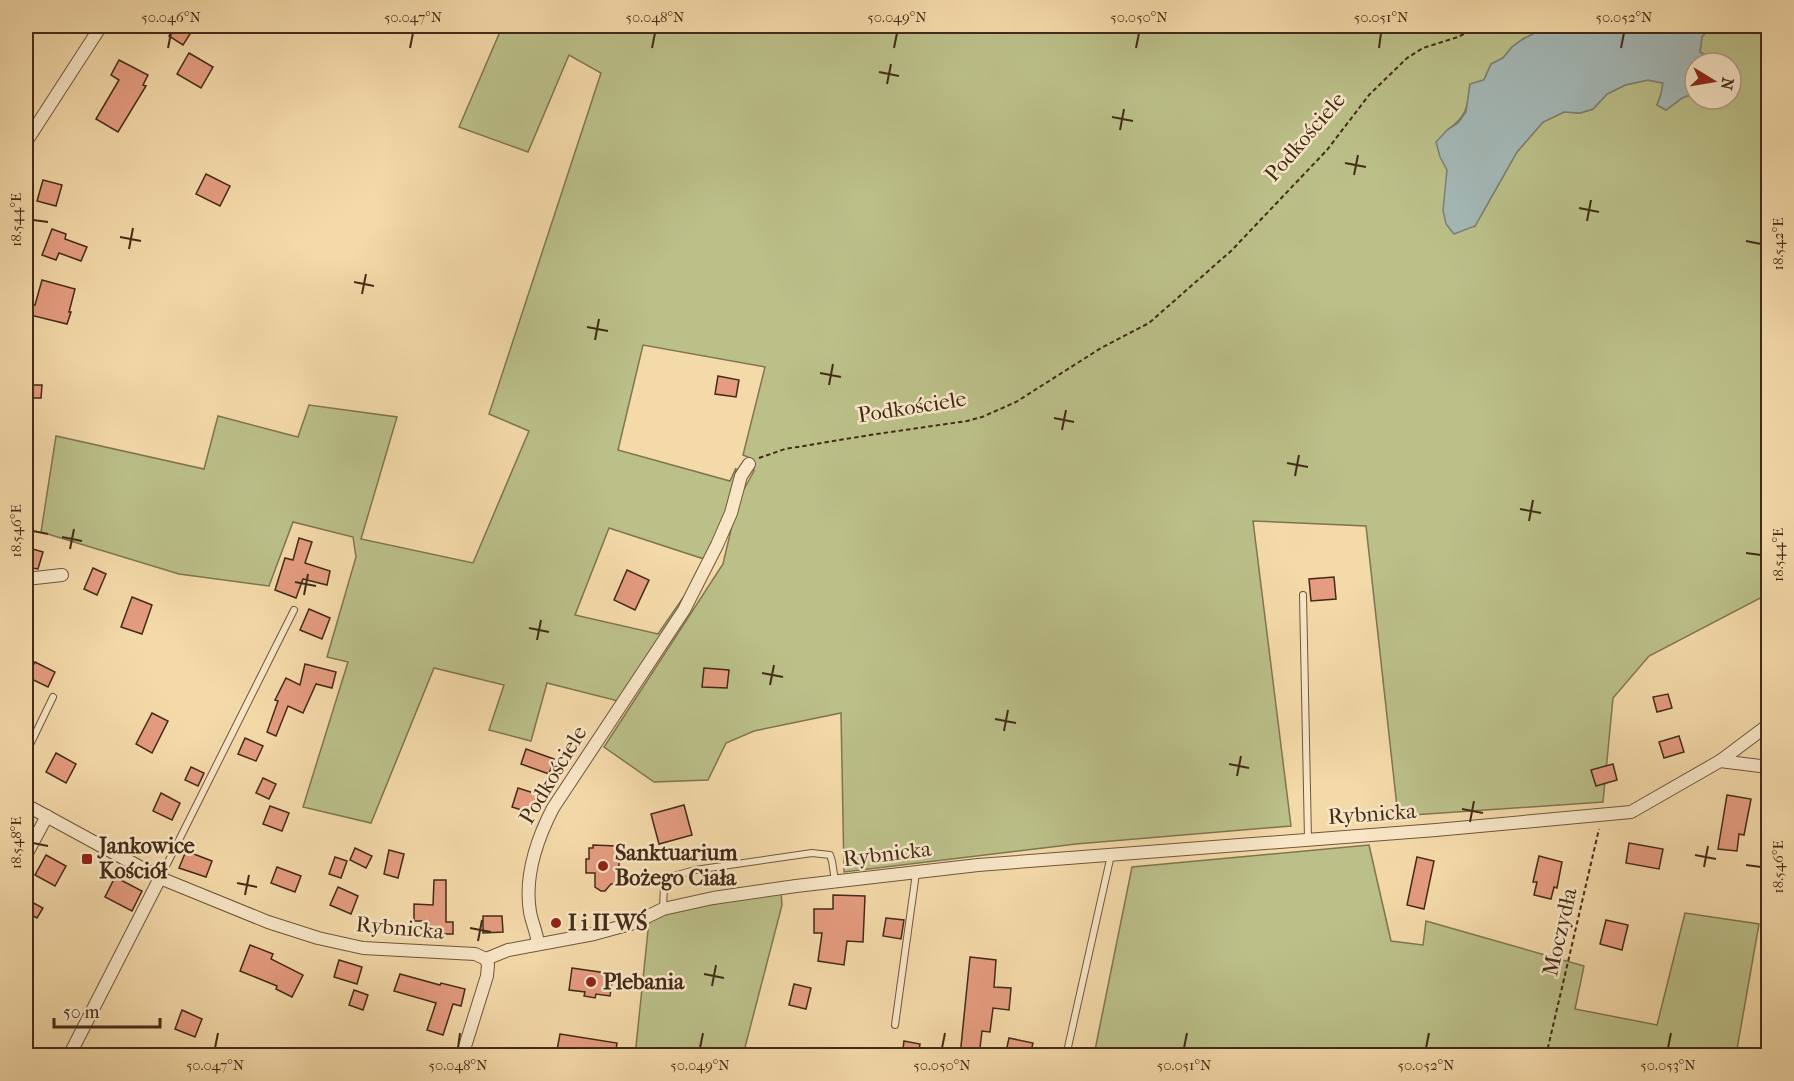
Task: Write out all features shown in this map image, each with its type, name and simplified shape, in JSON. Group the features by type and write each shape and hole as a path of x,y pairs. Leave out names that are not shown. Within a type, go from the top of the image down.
{"street":[{"path":"26,142 96,27"},
{"name":"Podkościele","path":"538,944 530,911 531,872 538,840 560,798 684,610 717,545 731,513 741,476 749,464"},
{"path":"26,579 62,575"},
{"name":"Rybnicka","path":"26,805 160,879 267,922 318,938 363,948 471,954 486,959 508,950 594,934 634,923 663,909 713,898 835,882 978,865 1308,840 1630,812 1720,761 1768,725"},
{"path":"1720,761 1768,767"},
{"path":"26,855 47,816"},
{"path":"69,1056 160,879"},
{"path":"462,1056 487,976 486,959"}],"lane":[{"path":"1304,595 1308,840"},
{"path":"160,879 294,610"},
{"path":"26,753 52,697"},
{"path":"663,909 664,885 670,877 695,870 824,853 830,855 835,882"},
{"path":"1066,1056 1111,855"},
{"path":"895,1024 916,872"}],"path":[{"name":"Podkościele","path":"749,464 785,449 967,421 1016,402 1167,309 1186,289 1231,251 1327,150 1369,95 1407,58 1423,48 1458,37 1479,26"},
{"name":"Moczydła","path":"1546,1056 1602,815"}],"green space":[{"path":"488,26 1569,26 1539,31 1523,39 1503,58 1491,64 1484,80 1470,84 1463,115 1447,130 1475,226 1517,152 1543,122 1564,112 1580,113 1593,109 1607,94 1625,85 1648,80 1663,83 1657,105 1666,110 1683,98 1683,111 1743,111 1743,51 1700,51 1702,37 1711,26 1768,26 1768,601 1762,597 1649,656 1613,698 1603,802 1398,816 1366,526 1253,521 1291,826 1076,844 844,872 841,713 754,731 726,743 708,780 654,782 604,747 723,564 738,500 754,471 750,458 743,455 765,367 643,345 618,450 730,481 736,468 733,492 726,515 707,560 609,528 575,615 658,634 685,595 679,611 618,701 547,683 531,741 489,730 504,685 434,668 371,823 303,807 348,662 327,657 356,557 353,537 293,522 269,586 179,574 41,532 56,436 204,469 218,416 298,437 309,405 397,417 361,539 473,563 529,431 489,414 601,73 569,55 528,152 459,127 499,34"},
{"path":"1369,845 1391,941 1423,945 1426,921 1584,966 1575,1009 1657,1025 1685,913 1759,924 1736,1055 1094,1055 1132,867"},
{"path":"781,891 782,905 743,1055 635,1056 649,921 665,913"}],"shaded area":[{"path":"1569,26 1711,26 1702,37 1700,51 1683,51 1683,98 1666,110 1657,105 1663,83 1648,80 1625,85 1607,94 1593,109 1580,113 1564,112 1543,122 1517,152 1475,226 1454,234 1446,224 1443,210 1447,170 1436,142 1447,130 1458,123 1466,112 1470,84 1484,80 1491,64 1503,58 1523,39 1539,31"}],"building":[{"path":"175,26 190,34 183,45 169,36"},
{"path":"189,53 213,67 201,88 177,74"},
{"path":"119,60 148,75 143,85 146,86 118,132 96,119 119,80 111,75"},
{"path":"206,174 230,186 220,206 196,194"},
{"path":"43,180 62,185 56,206 37,201"},
{"path":"52,229 66,234 65,239 87,247 81,261 59,253 56,260 42,255"},
{"path":"42,280 75,289 67,324 26,314 26,302 35,305"},
{"path":"718,376 739,380 736,397 715,394"},
{"path":"26,385 42,385 41,398 26,398"},
{"path":"299,538 312,542 305,563 330,571 327,585 303,579 296,598 275,590 285,558 293,560"},
{"path":"26,547 43,552 38,569 26,567"},
{"path":"93,568 106,574 97,595 84,589"},
{"path":"627,570 649,580 635,610 614,600"},
{"path":"1334,577 1336,599 1311,601 1309,579"},
{"path":"132,597 152,605 142,634 121,627"},
{"path":"309,609 330,618 322,639 300,630"},
{"path":"35,662 55,672 48,687 27,677"},
{"path":"305,664 336,672 332,688 316,684 303,713 288,706 276,736 267,732 278,701 275,700 286,678 300,685"},
{"path":"704,668 729,670 727,688 702,687"},
{"path":"1668,694 1672,708 1657,712 1653,697"},
{"path":"152,713 168,721 152,753 136,744"},
{"path":"1679,736 1684,752 1664,758 1659,742"},
{"path":"245,738 263,746 256,761 238,754"},
{"path":"526,749 554,759 549,774 521,764"},
{"path":"56,753 76,764 66,783 46,772"},
{"path":"1613,764 1617,780 1596,786 1591,770"},
{"path":"191,767 204,773 198,786 185,780"},
{"path":"263,778 276,784 269,799 256,793"},
{"path":"518,788 537,794 531,813 512,807"},
{"path":"161,793 180,803 172,820 153,811"},
{"path":"1727,795 1751,799 1744,835 1739,834 1737,851 1718,849"},
{"path":"684,805 692,835 659,844 651,814"},
{"path":"270,806 289,813 282,831 263,824"},
{"path":"1629,843 1663,849 1659,869 1626,863"},
{"name":"Sanktuarium Bożego Ciała","path":"593,845 616,846 616,859 619,859 619,884 611,884 605,891 595,887 595,873 586,873 586,859 589,859 589,848 593,848"},
{"path":"355,848 372,856 366,868 350,860"},
{"path":"389,850 404,854 398,878 384,874"},
{"path":"186,851 212,861 206,877 179,868"},
{"path":"46,855 66,866 55,886 35,875"},
{"path":"1539,856 1562,862 1557,888 1554,887 1551,899 1534,895 1537,882 1533,882"},
{"path":"335,857 347,861 341,878 329,874"},
{"path":"1417,857 1434,861 1424,909 1407,905"},
{"path":"277,867 301,876 295,892 271,883"},
{"path":"115,877 142,891 132,911 105,897"},
{"path":"434,880 446,880 446,922 453,922 453,934 430,934 429,921 414,921 414,904 433,905"},
{"path":"338,887 358,896 351,914 330,905"},
{"path":"833,895 865,896 863,942 847,941 844,965 818,961 822,933 814,933 814,909 833,909"},
{"path":"26,899 43,908 37,918 26,912"},
{"path":"483,916 502,916 503,932 483,933"},
{"path":"886,918 904,920 901,939 883,936"},
{"path":"1606,920 1628,925 1622,950 1600,944"},
{"path":"250,945 273,954 271,959 303,975 292,997 276,989 277,986 240,971"},
{"path":"970,957 996,960 994,987 1011,988 1009,1010 993,1008 990,1032 982,1031 979,1056 960,1056"},
{"path":"339,960 362,967 357,984 334,977"},
{"name":"Plebania","path":"572,968 613,974 610,996 596,994 595,998 584,996 585,992 569,990"},
{"path":"400,974 465,989 461,1006 453,1004 443,1035 427,1030 436,1003 394,991"},
{"path":"794,984 811,988 806,1009 789,1005"},
{"path":"354,990 368,995 363,1010 349,1005"},
{"path":"182,1010 202,1019 195,1037 175,1029"},
{"path":"560,1034 617,1043 615,1056 595,1056 557,1050"},
{"path":"1009,1038 1033,1043 1030,1056 1005,1056"},
{"path":"904,1041 920,1044 918,1056 902,1056"}],"place":[{"name":"Jankowice Kościół","path":"87,859"},
{"name":"Sanktuarium Bożego Ciała","path":"603,866"},
{"name":"I i II WŚ","path":"556,923"},
{"name":"Plebania","path":"591,982"}]}
